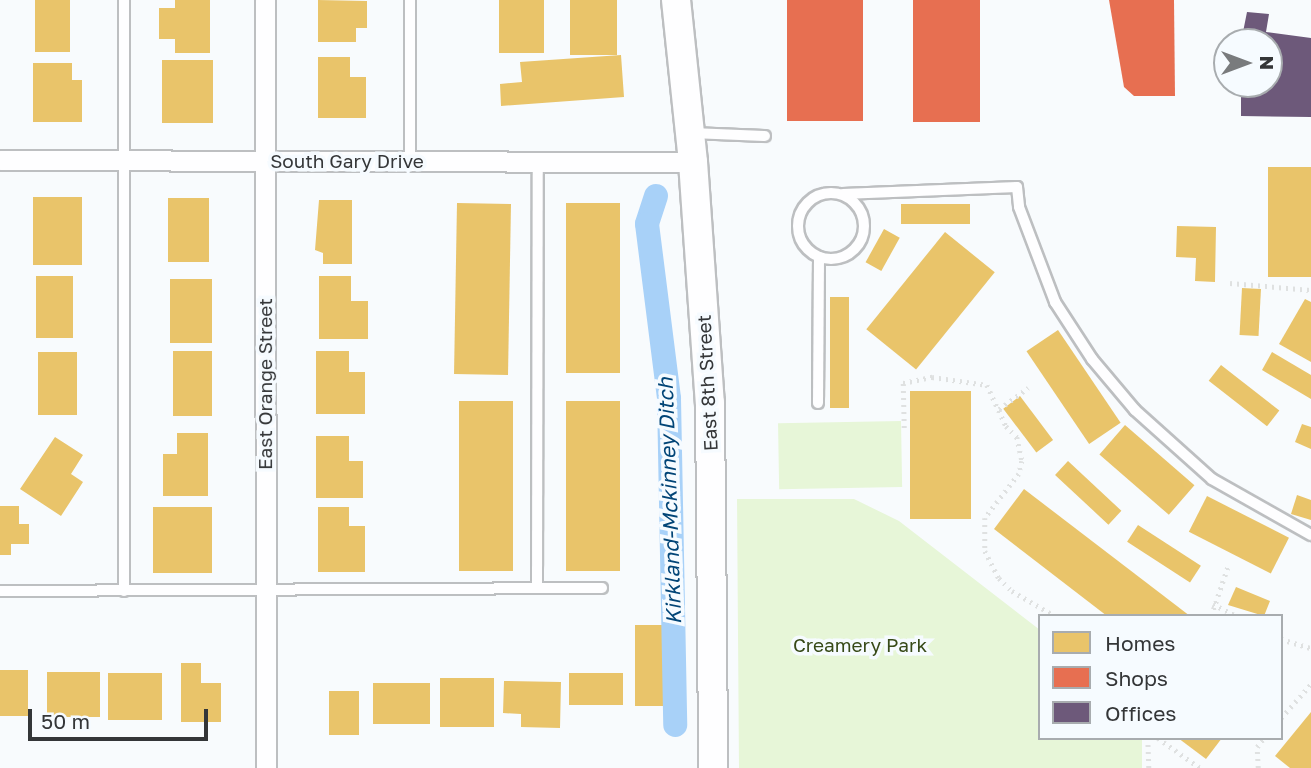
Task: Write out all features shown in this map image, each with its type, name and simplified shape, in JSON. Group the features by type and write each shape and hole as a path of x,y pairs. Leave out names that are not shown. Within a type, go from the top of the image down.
{"street":[{"name":"East Orange Street","path":"265,0 266,768"},
{"name":"East 8th Street","path":"676,0 693,162 710,403 713,768"},
{"name":"South Gary Drive","path":"0,160 693,162"}],"lane":[{"path":"124,0 124,591"},
{"path":"410,0 410,161"},
{"path":"690,133 765,136"},
{"path":"537,588 538,162"},
{"path":"818,403 819,257 799,236 799,215 804,205 822,193 1017,187 1019,207 1055,302 1109,379 1135,410 1212,479 1311,535"},
{"path":"819,257 845,257 861,241 864,219 853,200 843,194"},
{"path":"0,591 602,588"}],"path":[{"path":"1230,283 1311,290"},
{"path":"904,428 903,383 932,377 987,385 1006,426 1017,437 1023,461 1019,474 985,517 982,534 985,551 999,578 1012,591 1052,614"},
{"path":"999,409 1028,388"},
{"path":"1211,614 1228,566"},
{"path":"1213,604 1233,614"},
{"path":"1283,640 1311,648"},
{"path":"1283,716 1311,684"},
{"path":"1148,740 1149,768"},
{"path":"1161,740 1200,768"},
{"path":"1258,768 1257,747 1262,740"}],"green space":[{"path":"901,421 902,487 779,489 778,423"},
{"name":"Creamery Park","path":"737,499 854,499 899,521 1038,628 1038,740 1142,740 1142,768 739,768"}],"building: Homes":[{"path":"35,0 70,0 70,52 35,52"},
{"path":"175,0 210,0 210,53 175,53 175,39 159,39 159,8 175,8"},
{"path":"318,0 367,1 367,28 356,28 356,42 318,42"},
{"path":"499,0 544,0 544,53 499,53"},
{"path":"570,0 617,0 617,55 570,55"},
{"path":"621,55 624,97 501,106 500,84 522,82 520,62"},
{"path":"318,57 350,57 350,77 366,77 366,118 318,118"},
{"path":"162,60 213,60 213,123 162,123"},
{"path":"33,63 72,63 72,80 82,80 82,122 33,122"},
{"path":"1268,167 1311,167 1311,277 1268,277"},
{"path":"33,197 82,197 82,265 33,265"},
{"path":"168,198 209,198 209,262 168,262"},
{"path":"319,200 352,200 352,264 323,264 323,253 315,250"},
{"path":"457,203 511,204 508,375 454,374"},
{"path":"566,203 620,203 620,373 566,373"},
{"path":"901,204 970,204 970,224 901,224"},
{"path":"1177,226 1216,227 1215,282 1195,281 1196,258 1176,257"},
{"path":"884,229 900,238 881,271 866,262"},
{"path":"945,232 995,272 916,369 866,329"},
{"path":"36,276 73,276 73,338 36,338"},
{"path":"319,276 351,276 351,301 368,301 368,339 319,339"},
{"path":"170,279 212,279 212,343 170,343"},
{"path":"1242,288 1261,289 1259,336 1240,335"},
{"path":"830,297 849,297 849,408 830,408"},
{"path":"1305,299 1311,302 1311,362 1279,344"},
{"path":"1058,330 1121,423 1089,444 1026,351"},
{"path":"173,351 212,351 212,416 173,416"},
{"path":"316,351 349,351 349,372 365,372 365,414 316,414"},
{"path":"38,352 77,352 77,415 38,415"},
{"path":"1272,352 1311,375 1311,399 1262,370"},
{"path":"1221,365 1279,411 1267,426 1209,381"},
{"path":"910,391 971,391 971,519 910,519"},
{"path":"1020,396 1053,440 1036,453 1003,409"},
{"path":"459,401 513,401 513,571 459,571"},
{"path":"566,401 620,401 620,571 566,571"},
{"path":"1302,424 1311,427 1311,449 1295,442"},
{"path":"1125,425 1194,485 1169,515 1099,454"},
{"path":"177,433 208,433 208,496 163,496 163,454 177,454"},
{"path":"316,436 349,436 349,461 363,461 363,498 316,498"},
{"path":"55,437 83,455 71,474 83,482 61,516 20,489"},
{"path":"1068,461 1121,511 1108,525 1055,475"},
{"path":"1024,489 1187,614 1104,614 994,529"},
{"path":"1297,495 1311,500 1311,520 1291,514"},
{"path":"1207,496 1289,538 1271,573 1189,532"},
{"path":"0,506 19,506 19,524 29,524 29,544 11,544 11,555 0,555"},
{"path":"153,507 212,507 212,573 153,573"},
{"path":"318,507 349,507 349,526 365,526 365,572 318,572"},
{"path":"1138,525 1201,566 1190,583 1127,542"},
{"path":"1236,587 1270,601 1265,614 1228,605"},
{"path":"635,625 664,625 664,706 635,706"},
{"path":"181,663 201,663 201,683 221,683 221,722 181,722"},
{"path":"0,670 28,670 28,716 0,716"},
{"path":"47,672 100,672 100,717 47,717"},
{"path":"108,673 162,673 162,720 108,720"},
{"path":"569,673 623,673 623,705 569,705"},
{"path":"440,678 494,678 494,727 440,727"},
{"path":"504,681 561,682 560,728 521,727 521,714 503,713"},
{"path":"373,683 430,683 430,724 373,724"},
{"path":"329,691 359,691 359,735 329,735"},
{"path":"1311,712 1311,768 1290,768 1275,756"},
{"path":"1181,740 1220,740 1206,759"}],"building: Shops":[{"path":"787,0 863,0 863,121 787,121"},
{"path":"913,0 980,0 980,122 913,122"},
{"path":"1109,0 1174,0 1175,96 1134,96 1124,87"}],"building: Offices":[{"path":"1247,12 1269,14 1267,28 1244,28"},
{"path":"1283,34 1311,38 1311,117 1241,116 1241,98 1283,98"}],"waterway":[{"name":"Kirkland-Mckinney Ditch","path":"656,196 647,224 669,399 675,725"}]}
